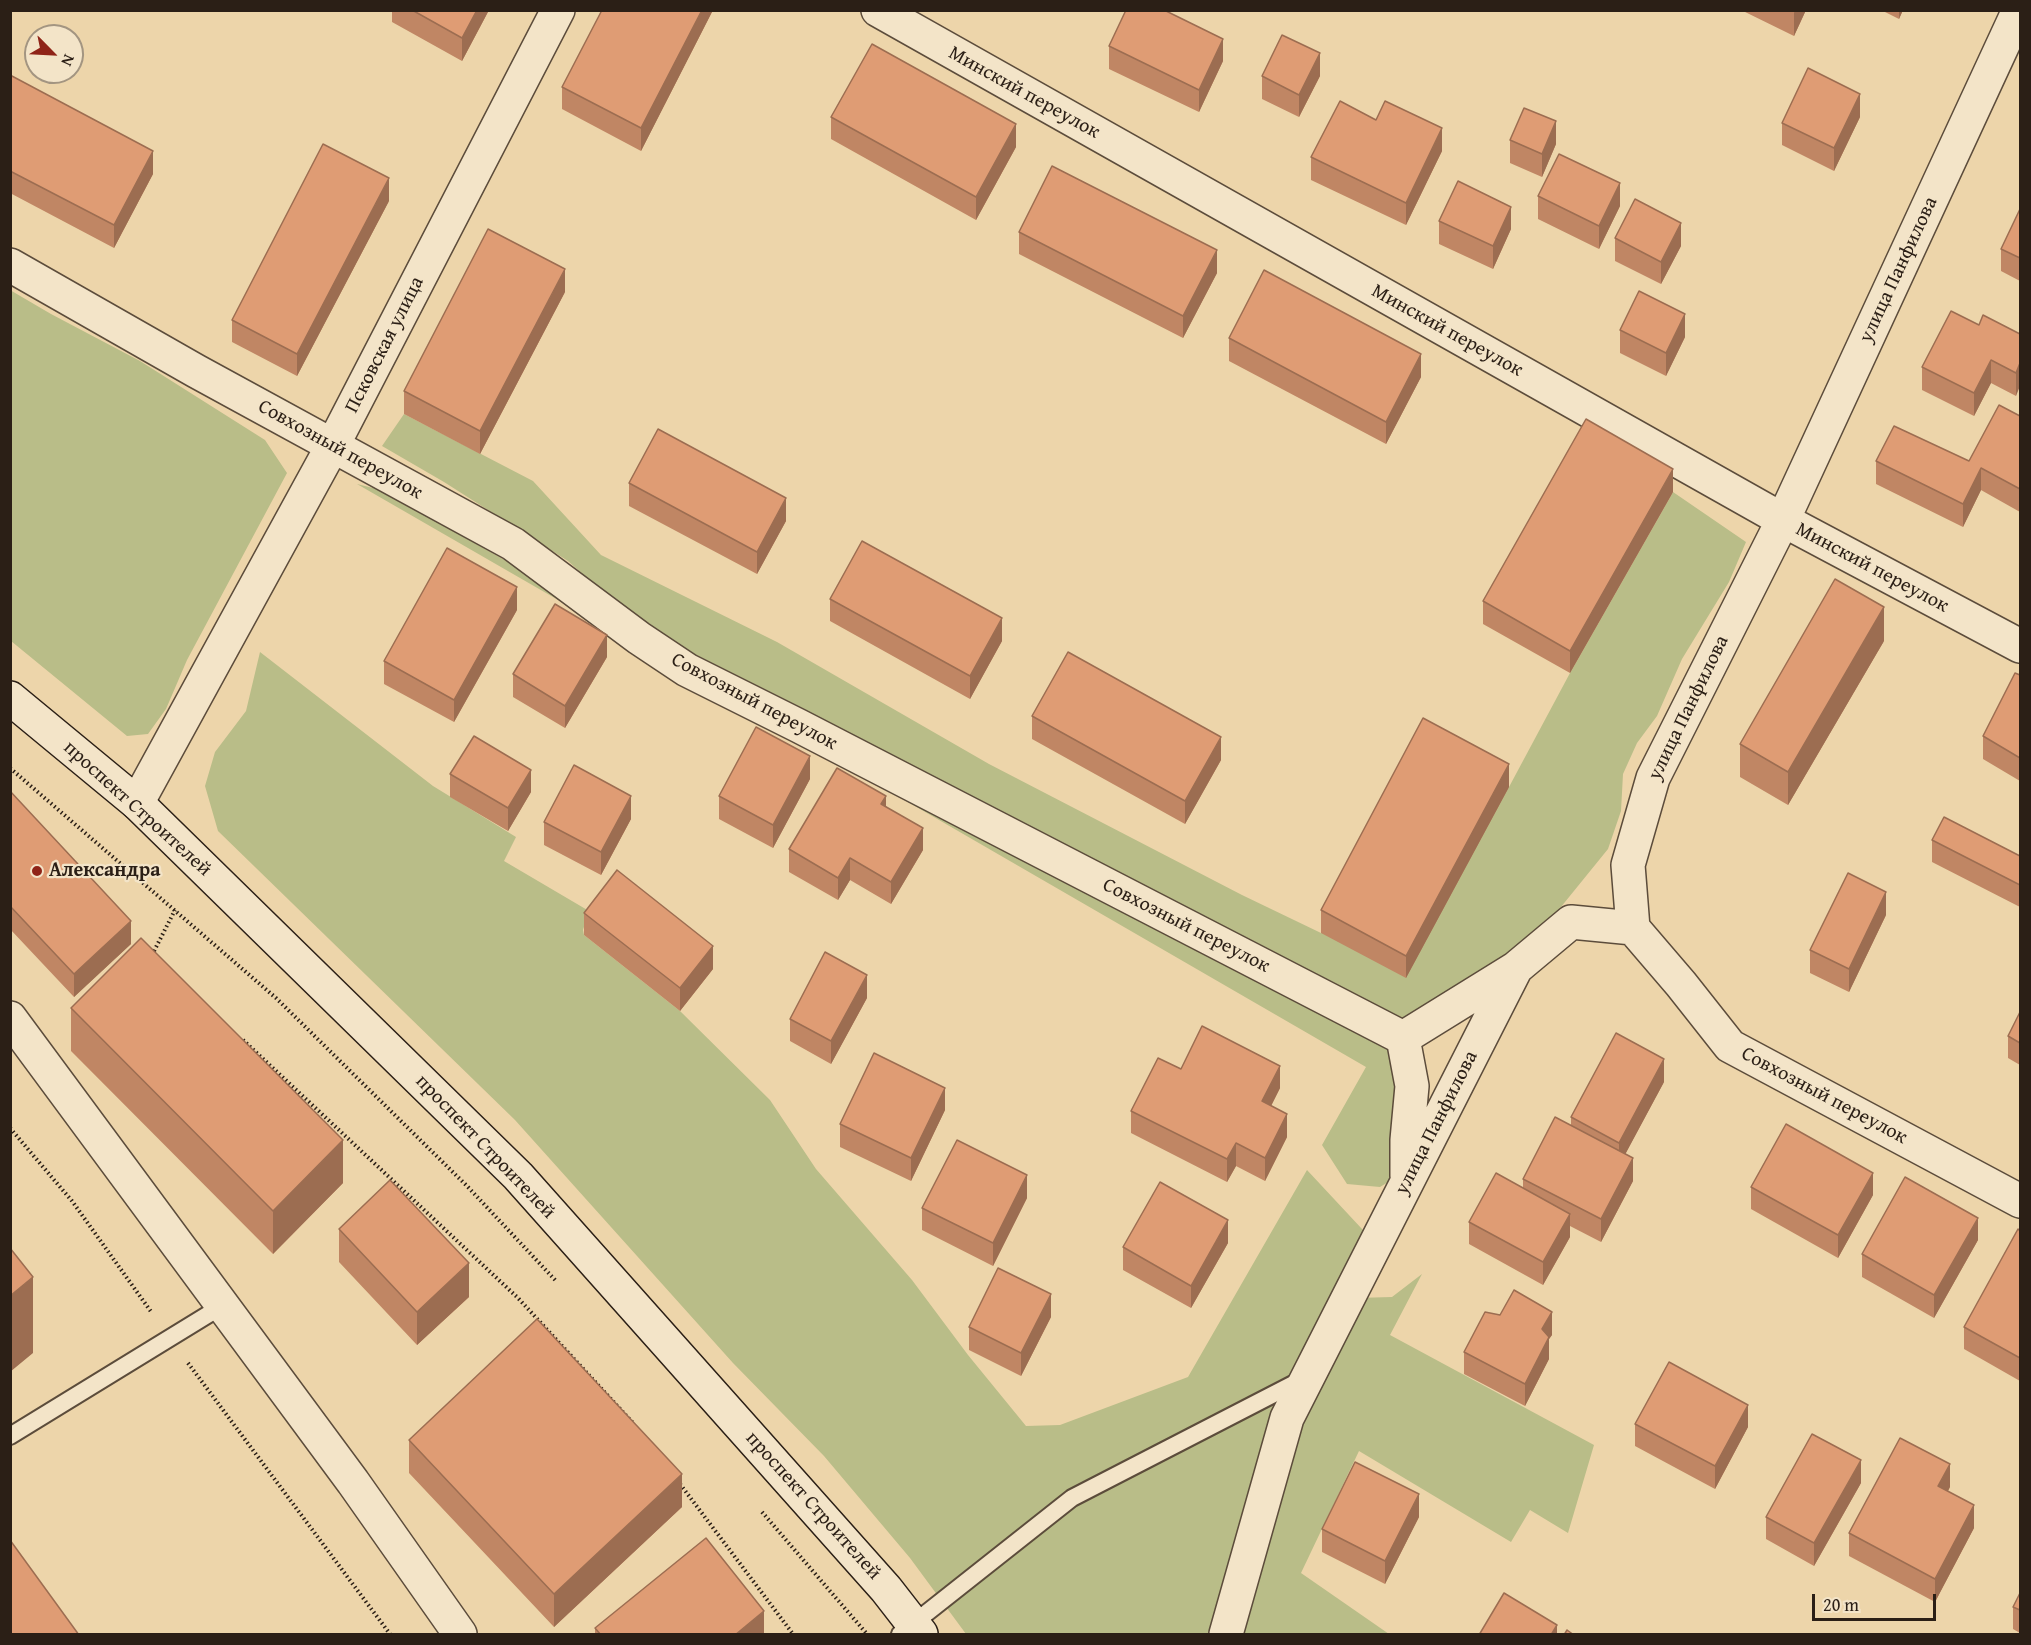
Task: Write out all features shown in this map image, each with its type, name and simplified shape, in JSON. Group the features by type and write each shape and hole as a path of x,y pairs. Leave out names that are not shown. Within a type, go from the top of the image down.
{"street":[{"name":"Псковская улица","path":"137,803 333,446 558,10"},
{"name":"Минский переулок","path":"878,10 1783,520 2020,646"},
{"name":"улица Панфилова","path":"1226,1635 1287,1418 1516,968 1571,922 1633,928 1628,865 1653,778 1783,520 2019,10"},
{"name":"Совхозный переулок","path":"10,265 196,371 513,544 639,638 687,670 1403,1038"},
{"name":"проспект Строителей","path":"10,698 137,803 518,1176 879,1580 911,1631"},
{"name":"Совхозный переулок","path":"1633,928 1730,1046 2020,1202"},
{"path":"1407,1183 1407,1140 1412,1086 1403,1038 1516,968"},
{"path":"10,1018 353,1482 460,1635"}],"lane":[{"path":"10,1436 222,1306"},
{"path":"911,1631 1072,1498 1309,1375"}],"path":[{"path":"10,768 276,998 467,1186 564,1289"},
{"path":"160,963 152,955 175,910"},
{"path":"239,1036 518,1298 635,1425"},
{"path":"10,1128 72,1201 170,1338 390,1635"},
{"path":"678,1482 793,1635"},
{"path":"759,1509 867,1635"}],"green space":[{"path":"10,290 140,361 265,440 287,473 187,660 166,709 148,734 127,736 11,641"},
{"path":"404,414 533,481 601,555 777,642 989,764 1242,895 1321,933 1509,787 1570,673 1673,492 1746,542 1729,582 1682,659 1657,716 1637,743 1623,774 1621,811 1608,849 1552,918 1526,942 1408,1021 1396,1020 729,685 607,596 568,561 444,482 382,446"},
{"path":"357,484 381,490 508,562 631,642"},
{"path":"260,652 433,786 516,837 504,861 589,911 583,930 584,935 680,1011 770,1100 816,1169 912,1280 968,1355 1026,1426 1060,1425 1188,1377 1307,1170 1376,1244 1287,1418 1226,1634 966,1634 910,1558 824,1456 733,1363 515,1120 218,831 205,786 215,752 246,711"},
{"path":"716,691 1384,1043 1395,1065 1398,1101 1393,1179 1380,1187 1347,1184 1322,1145 1366,1067"},
{"path":"1422,1274 1390,1335 1594,1445 1568,1533 1530,1510 1511,1542 1359,1451 1301,1573 1389,1634 1236,1634 1289,1445 1356,1298 1392,1297"}],"building":[{"path":"412,10 477,10 462,38"},
{"path":"602,10 702,10 641,128 562,87"},
{"path":"1126,10 1164,10 1223,39 1199,90 1109,46"},
{"path":"1282,35 1320,53 1299,95 1262,76"},
{"path":"872,44 1016,124 976,197 831,117"},
{"path":"1808,68 1860,94 1834,148 1782,123"},
{"path":"10,75 153,151 114,225 10,171"},
{"path":"1340,101 1376,120 1385,101 1442,128 1406,203 1311,157"},
{"path":"1524,108 1556,121 1542,154 1510,140"},
{"path":"323,144 389,178 297,354 232,320"},
{"path":"1559,154 1620,183 1599,226 1538,196"},
{"path":"1052,166 1217,250 1183,316 1019,232"},
{"path":"1458,181 1511,207 1493,246 1439,221"},
{"path":"1635,199 1681,223 1661,262 1615,238"},
{"path":"2020,209 2020,258 2001,249"},
{"path":"488,229 565,269 480,431 404,391"},
{"path":"1264,270 1421,354 1386,422 1229,338"},
{"path":"1639,291 1685,314 1666,353 1620,330"},
{"path":"1951,311 1979,325 1983,315 2020,334 2020,363 2016,373 1991,360 1974,393 1922,367"},
{"path":"1999,405 2020,416 2020,489 1981,468 1963,504 1876,461 1894,426 1969,461"},
{"path":"1586,419 1673,469 1570,651 1483,601"},
{"path":"658,429 786,498 757,552 629,483"},
{"path":"862,541 1002,618 970,676 830,599"},
{"path":"447,548 517,587 454,700 384,661"},
{"path":"1835,579 1884,607 1788,772 1740,744"},
{"path":"555,604 607,635 565,706 513,674"},
{"path":"1068,652 1221,737 1185,801 1032,716"},
{"path":"2015,673 2020,675 2020,758 1983,736"},
{"path":"1423,718 1509,764 1406,956 1321,910"},
{"path":"756,727 810,756 773,825 719,796"},
{"path":"474,736 531,770 508,808 450,774"},
{"path":"574,765 631,796 601,852 544,822"},
{"path":"837,768 886,796 881,804 923,828 891,882 850,858 838,878 789,849"},
{"name":"Александра","path":"10,791 131,921 74,974 10,906"},
{"path":"1944,817 2020,856 2020,885 1932,840"},
{"path":"617,870 713,946 680,988 584,913"},
{"path":"1848,873 1886,892 1849,969 1810,950"},
{"path":"141,938 343,1140 273,1211 71,1008"},
{"path":"825,952 867,975 831,1041 790,1019"},
{"path":"2020,1012 2020,1043 2008,1036"},
{"path":"1202,1026 1280,1066 1262,1101 1287,1114 1265,1158 1236,1143 1227,1159 1131,1111 1158,1058 1181,1069"},
{"path":"1616,1033 1664,1059 1619,1143 1571,1117"},
{"path":"874,1053 945,1088 911,1158 840,1124"},
{"path":"1555,1117 1633,1158 1601,1219 1523,1179"},
{"path":"1786,1124 1873,1173 1838,1235 1751,1187"},
{"path":"957,1140 1027,1175 993,1243 922,1208"},
{"path":"1496,1173 1570,1214 1543,1262 1469,1222"},
{"path":"1905,1177 1978,1218 1934,1295 1862,1254"},
{"path":"390,1180 469,1263 417,1312 339,1229"},
{"path":"1160,1182 1228,1220 1191,1286 1123,1247"},
{"path":"2018,1229 2020,1231 2020,1358 1964,1327"},
{"path":"10,1248 33,1277 10,1296"},
{"path":"998,1268 1051,1294 1021,1353 969,1327"},
{"path":"1514,1290 1552,1312 1542,1329 1549,1337 1525,1384 1464,1352 1485,1312 1500,1315"},
{"path":"537,1319 682,1474 554,1594 409,1440"},
{"path":"1669,1362 1748,1405 1715,1466 1635,1424"},
{"path":"1812,1434 1861,1460 1814,1543 1766,1517"},
{"path":"1900,1438 1950,1464 1938,1486 1974,1505 1935,1579 1849,1533"},
{"path":"1355,1462 1419,1494 1385,1561 1322,1529"},
{"path":"706,1538 764,1611 735,1635 601,1635 595,1628"},
{"path":"10,1540 79,1635 10,1635"},
{"path":"1504,1593 1557,1625 1551,1635 1479,1635"},
{"path":"2020,1593 2020,1610 2013,1607"},
{"path":"1567,1630 1574,1635 1564,1635"}],"place":[{"name":"Александра","path":"37,871"}]}
